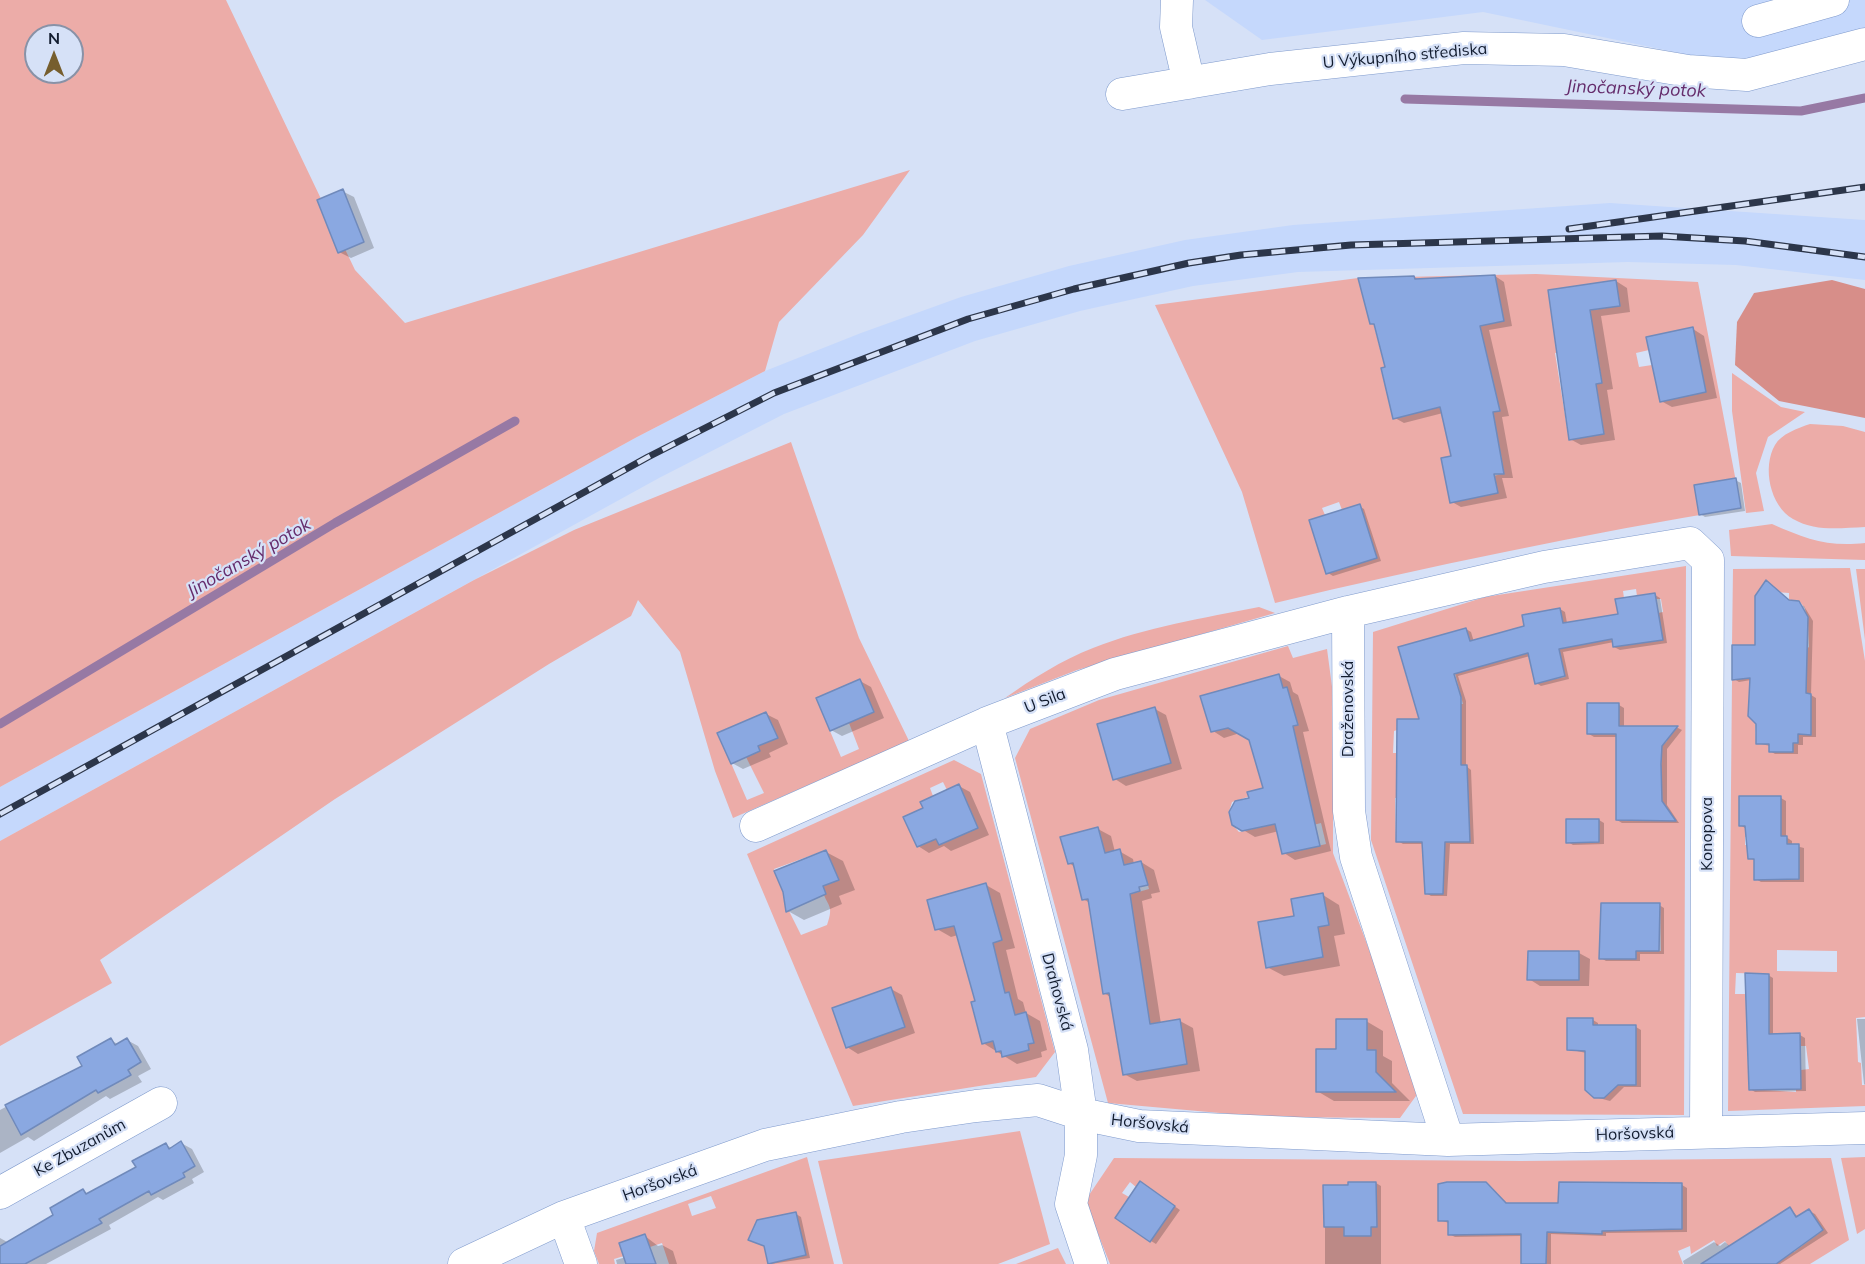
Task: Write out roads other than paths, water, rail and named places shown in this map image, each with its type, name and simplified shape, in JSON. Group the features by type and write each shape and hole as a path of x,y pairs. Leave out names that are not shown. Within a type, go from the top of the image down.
{"street":[{"path":"1177,0 1176,27 1189,83"},
{"path":"1758,21 1833,0"},
{"name":"U Výkupního střediska","path":"1122,94 1270,69 1464,48 1564,50 1688,71 1747,75 1865,44"},
{"name":"Konopova","path":"1347,612 1544,567 1690,543 1708,561 1706,1132"},
{"name":"U Sila","path":"756,826 987,723 1115,674 1347,612"},
{"name":"Draženovská","path":"1347,612 1349,811 1356,857 1448,1140"},
{"name":"Drahovská","path":"987,723 1072,1050 1081,1114 1081,1155 1071,1204 1091,1264"},
{"name":"Horšovská","path":"465,1264 564,1216 765,1145 901,1117 1038,1100 1081,1114 1139,1126 1448,1140 1865,1128"},
{"name":"Ke Zbuzanům","path":"0,1192 161,1103"},
{"path":"564,1216 581,1264"}],"waterway":[{"name":"Jinočanský potok","path":"1405,99 1801,111 1865,98"},
{"name":"Jinočanský potok","path":"0,724 335,523 515,421"}],"railway":[{"path":"1569,229 1865,187"},
{"path":"0,814 648,457 774,393 968,319 1074,289 1189,263 1241,255 1351,245 1662,236 1745,241 1865,257"}]}
